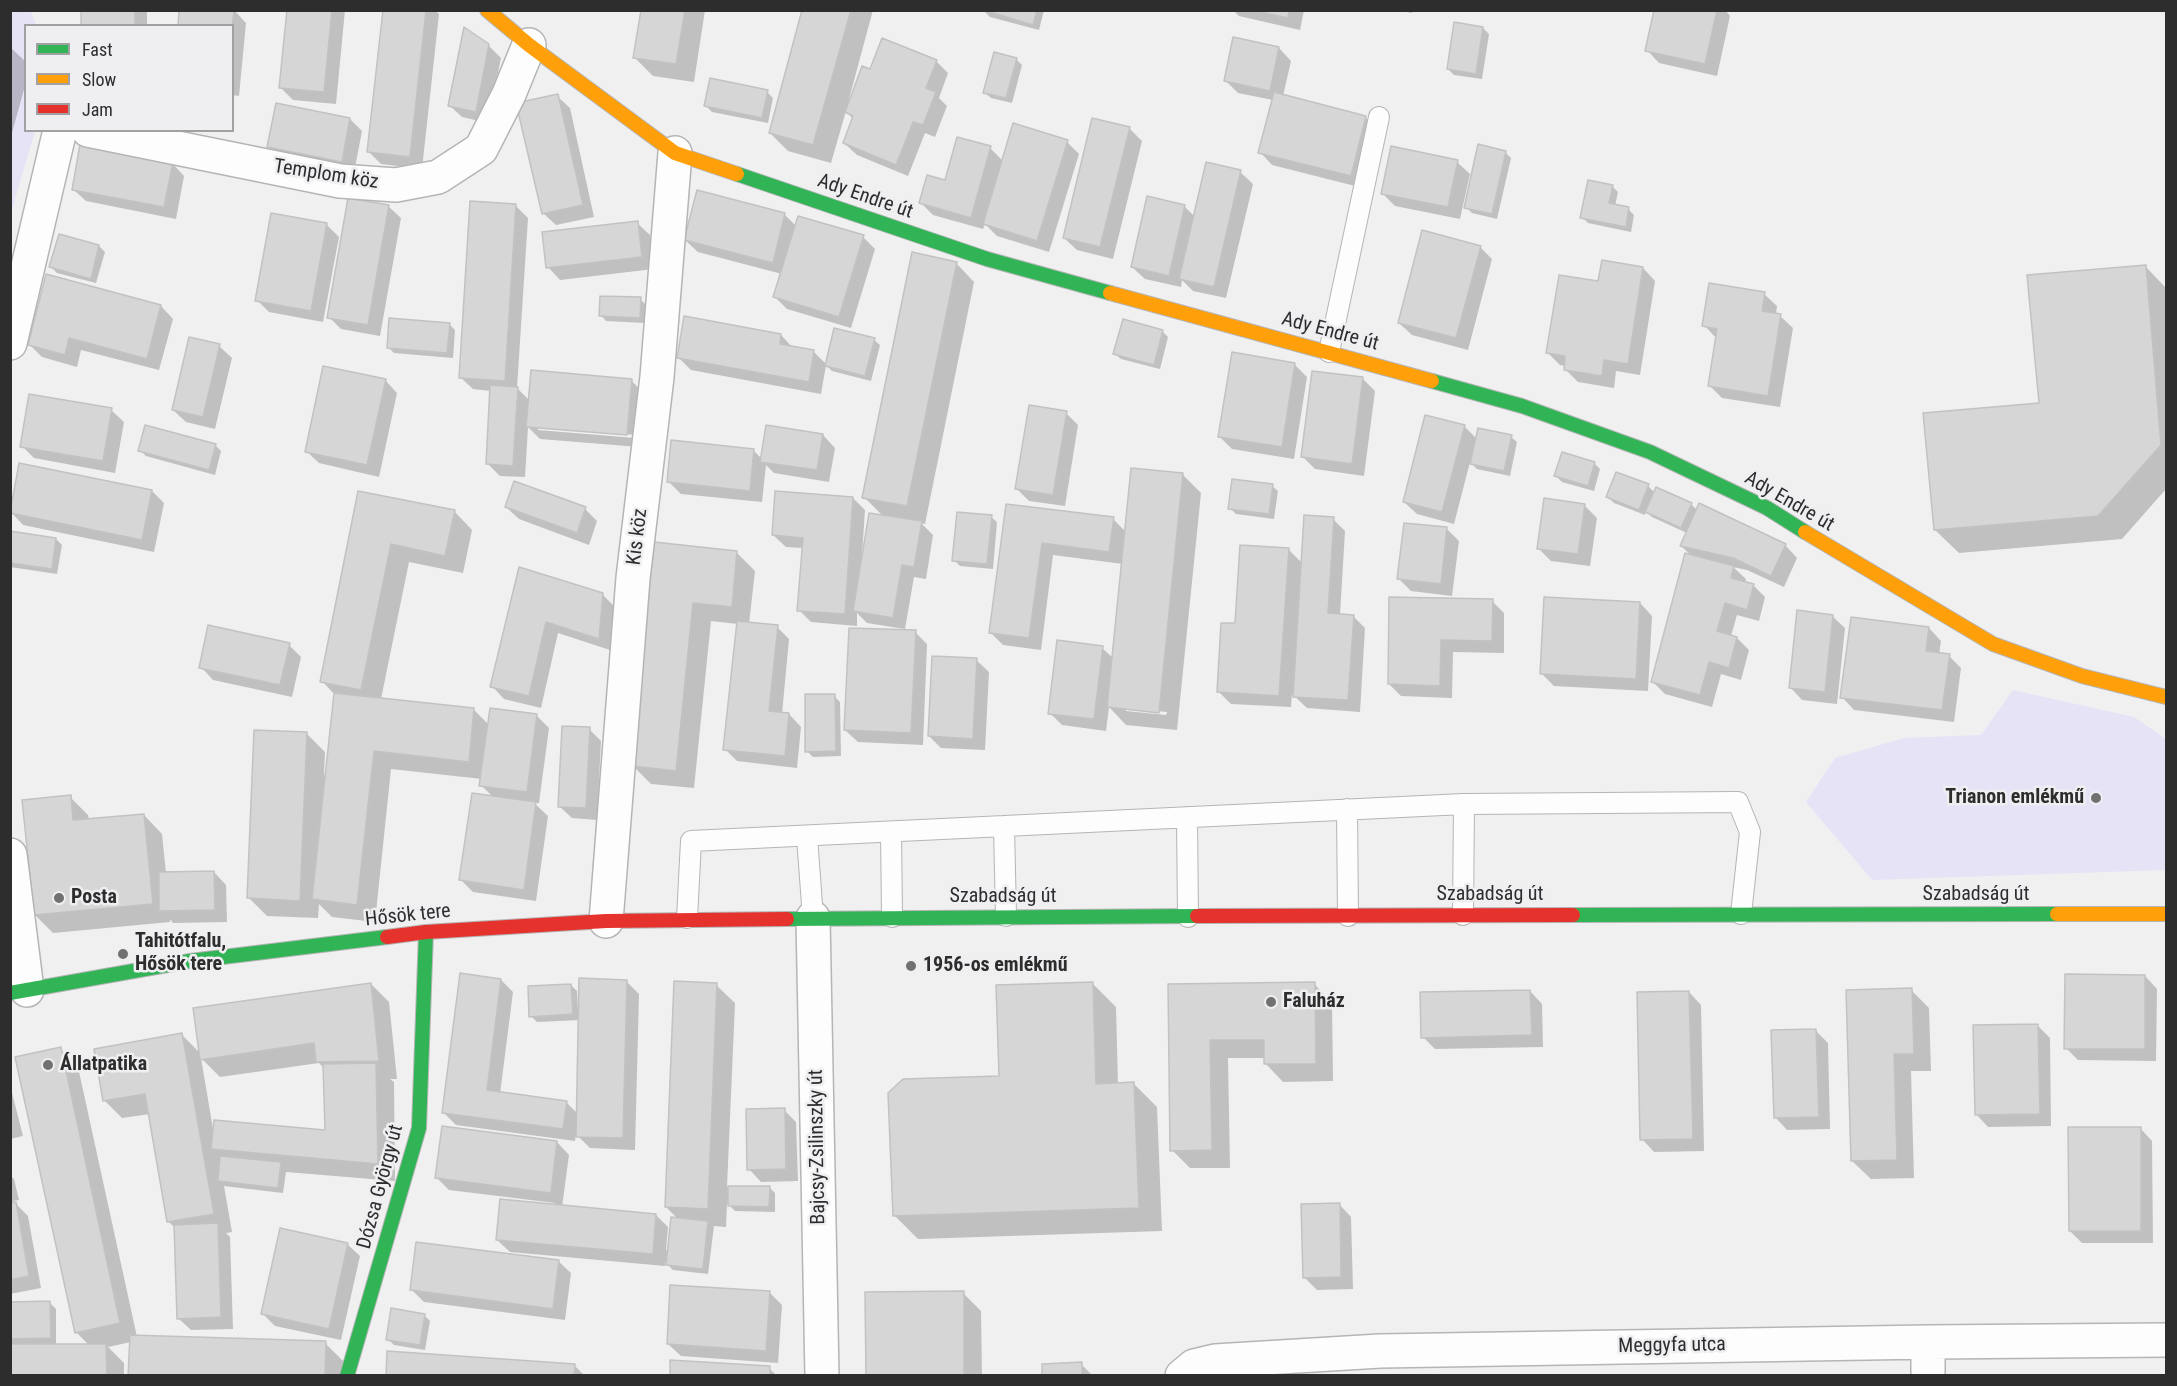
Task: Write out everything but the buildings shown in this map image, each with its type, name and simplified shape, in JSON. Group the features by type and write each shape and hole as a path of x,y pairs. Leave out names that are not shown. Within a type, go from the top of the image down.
{"main road":[{"name":"Ady Endre út","path":"487,10 529,45 675,153 987,259 1522,406 1650,452 1767,508 1815,539 1993,644 2082,676 2166,697"},
{"name":"Szabadság út","path":"813,918 1741,914 2166,915"},
{"name":"Hősök tere","path":"19,992 190,961 426,933 606,921 687,918 813,918"},
{"name":"Dózsa György út","path":"348,1376 419,1128 426,933"}],"street":[{"name":"Templom köz","path":"98,132 340,181 396,185 438,177 481,149 509,94 529,45"},
{"path":"10,343 60,132"},
{"name":"Kis köz","path":"606,921 633,578 657,377 675,153"},
{"path":"10,855 19,992"},
{"name":"Bajcsy-Zsilinszky út","path":"813,918 822,1376"},
{"name":"Meggyfa utca","path":"1182,1376 1194,1366 1215,1360 1380,1351 2166,1340"},
{"path":"1928,1342 1928,1376"}],"lane":[{"path":"1329,352 1380,117"},
{"path":"687,918 691,841 1464,804 1738,802 1750,832 1741,914"},
{"path":"1463,915 1464,804"},
{"path":"1347,809 1348,916"},
{"path":"1187,817 1188,916"},
{"path":"1005,826 1006,916"},
{"path":"891,832 892,918"},
{"path":"807,837 813,918"}],"shaded area":[{"path":"11,10 31,11 36,24 24,24 24,132 35,132 11,213"},
{"path":"2013,690 2134,717 2166,739 2166,870 1872,880 1806,802 1835,758 1904,738 1981,735"}],"traffic: fast":[{"path":"737,174 987,259 1110,293"},
{"path":"1432,381 1522,406 1650,452 1767,508 1805,532"},
{"path":"1573,915 2057,914"},
{"path":"787,919 1197,916"},
{"path":"347,1376 419,1128 426,932"},
{"path":"10,993 190,961 387,937"}],"traffic: slow":[{"path":"487,10 529,45 675,153 737,174"},
{"path":"1110,293 1432,381"},
{"path":"1805,532 1993,644 2082,676 2166,697"},
{"path":"2057,914 2166,914"}],"traffic: jam":[{"path":"1197,916 1573,915"},
{"path":"387,937 426,932 606,921 787,919"}],"place":[{"name":"Trianon emlékmű","path":"2096,798"},
{"name":"Posta","path":"59,898"},
{"name":"Tahitótfalu, Hősök tere","path":"123,954"},
{"name":"1956-os emlékmű","path":"911,966"},
{"name":"Faluház","path":"1271,1002"},
{"name":"Állatpatika","path":"48,1065"}]}
